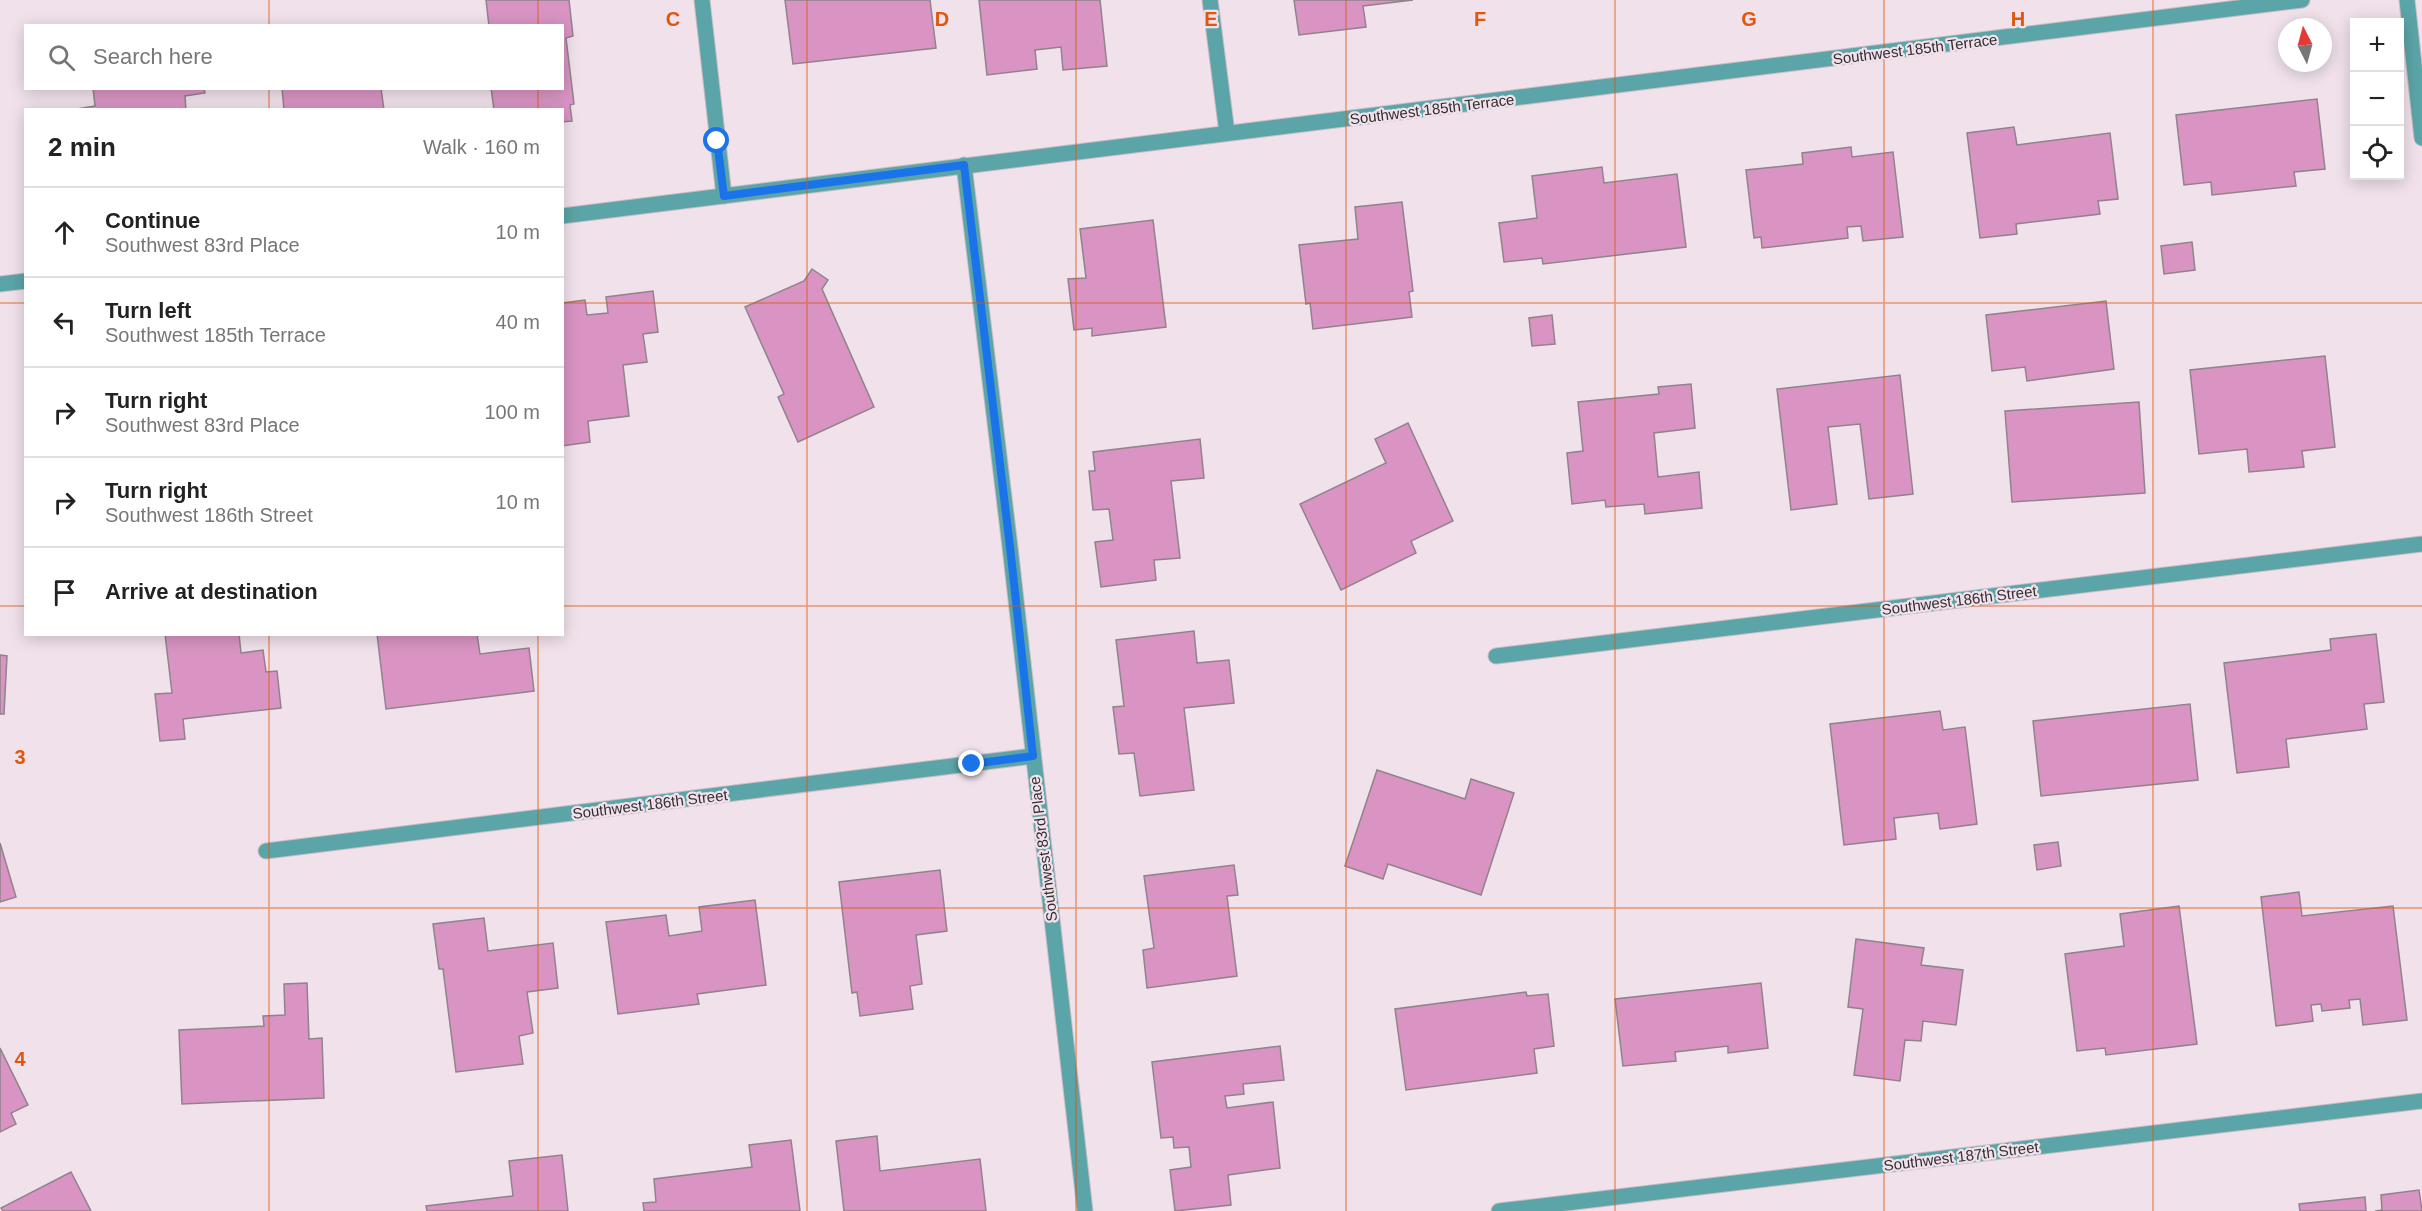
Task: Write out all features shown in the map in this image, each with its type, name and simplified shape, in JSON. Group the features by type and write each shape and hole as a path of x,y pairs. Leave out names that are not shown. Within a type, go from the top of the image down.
{"street":[{"path":"702,0 724,196"},
{"path":"1210,0 1227,133"},
{"name":"Southwest 185th Terrace","path":"564,216 2302,0"},
{"path":"2407,0 2422,138"},
{"name":"Southwest 83rd Place","path":"964,165 1009,535 1085,1211"},
{"path":"0,284 24,281"},
{"name":"Southwest 186th Street","path":"1496,656 2422,544"},
{"name":"Southwest 186th Street","path":"266,851 1033,756"},
{"name":"Southwest 187th Street","path":"1499,1211 2422,1101"}],"building":[{"path":"486,0 569,0 573,36 566,38 574,104 570,105 572,121 564,122 564,108 494,108 491,90 564,90 564,24 489,24"},
{"path":"785,0 930,0 936,48 793,64"},
{"path":"979,0 1100,0 1107,66 1063,70 1061,47 1035,50 1037,69 987,75"},
{"path":"1294,0 1413,0 1363,6 1366,27 1299,35"},
{"path":"93,90 204,90 205,93 185,96 186,108 83,108 95,106"},
{"path":"282,90 381,90 384,108 284,108"},
{"path":"2317,99 2325,169 2294,172 2296,186 2212,195 2211,182 2184,185 2176,115"},
{"path":"2014,127 2017,145 2110,133 2118,199 2098,201 2100,214 2016,224 2017,234 1980,238 1967,133"},
{"path":"1851,147 1852,157 1893,152 1903,237 1863,241 1861,226 1847,227 1848,238 1762,248 1761,237 1754,238 1746,170 1803,164 1802,153"},
{"path":"1602,167 1604,183 1677,174 1686,247 1543,264 1542,258 1504,262 1499,223 1537,218 1532,176"},
{"path":"1402,202 1413,291 1409,292 1412,317 1313,329 1310,303 1306,304 1299,245 1358,239 1355,207"},
{"path":"1153,220 1166,327 1092,336 1092,328 1074,330 1068,279 1086,278 1080,229"},
{"path":"2192,242 2195,270 2164,274 2161,246"},
{"path":"812,269 828,280 822,289 874,407 798,442 778,397 784,394 745,307 804,281"},
{"path":"653,291 658,332 643,334 647,362 623,365 629,416 588,421 590,442 564,446 564,303 585,300 587,315 608,313 606,297"},
{"path":"2106,301 2114,369 2027,381 2025,367 1992,371 1986,315"},
{"path":"1552,315 1555,344 1532,346 1529,318"},
{"path":"2325,356 2335,447 2302,451 2304,467 2249,472 2247,449 2199,454 2190,370"},
{"path":"1900,375 1913,494 1869,499 1860,424 1828,427 1837,504 1791,510 1777,389"},
{"path":"1691,384 1695,428 1654,433 1658,477 1699,472 1702,508 1645,514 1644,504 1606,507 1605,500 1572,504 1567,453 1583,451 1578,402 1659,394 1658,387"},
{"path":"2139,402 2145,493 2012,502 2005,411"},
{"path":"1408,423 1453,521 1411,541 1416,553 1341,590 1300,504 1386,463 1375,439"},
{"path":"1200,439 1204,478 1171,481 1180,558 1154,560 1156,580 1101,587 1095,542 1113,540 1109,509 1093,510 1089,471 1095,471 1093,452"},
{"path":"1194,631 1197,663 1229,660 1234,703 1184,708 1194,790 1140,796 1134,753 1119,754 1113,707 1124,706 1116,640"},
{"path":"2376,634 2384,702 2364,704 2367,729 2286,739 2289,767 2237,773 2224,663 2331,650 2330,639"},
{"path":"165,636 239,636 241,653 263,650 266,672 277,671 281,708 183,719 185,739 160,741 155,694 172,693"},
{"path":"377,636 477,636 480,654 529,648 534,691 386,709"},
{"path":"0,655 7,656 4,714 0,714"},
{"path":"2190,704 2198,780 2041,796 2033,721"},
{"path":"1940,711 1943,730 1965,727 1977,824 1940,829 1938,813 1894,818 1896,839 1844,845 1830,724"},
{"path":"1377,770 1465,799 1471,779 1514,793 1481,895 1388,864 1383,879 1345,866"},
{"path":"2058,842 2061,866 2037,870 2034,845"},
{"path":"0,843 16,897 0,902"},
{"path":"1234,865 1238,895 1227,896 1237,976 1147,988 1143,950 1154,948 1144,876"},
{"path":"940,870 947,931 916,935 922,984 910,986 913,1009 860,1016 857,992 852,993 839,882"},
{"path":"2299,892 2302,916 2393,906 2407,1020 2363,1025 2360,999 2349,1000 2350,1008 2322,1011 2321,1004 2311,1005 2313,1021 2276,1026 2261,897"},
{"path":"755,900 766,985 697,994 699,1004 618,1014 606,922 666,915 669,936 702,931 699,907"},
{"path":"2179,906 2197,1044 2106,1055 2105,1048 2077,1051 2065,954 2124,946 2120,914"},
{"path":"484,918 488,951 553,943 558,988 527,992 533,1033 519,1036 523,1064 456,1072 443,969 439,969 433,924"},
{"path":"1856,939 1924,948 1921,965 1963,970 1956,1025 1923,1021 1921,1041 1905,1040 1900,1081 1854,1075 1863,1009 1848,1007"},
{"path":"307,983 309,1039 322,1038 324,1098 182,1104 179,1030 264,1026 263,1016 285,1015 284,984"},
{"path":"1761,983 1768,1048 1728,1053 1728,1046 1675,1052 1676,1061 1623,1066 1615,999"},
{"path":"1526,992 1527,996 1548,994 1554,1046 1534,1049 1537,1073 1406,1090 1395,1009"},
{"path":"1280,1046 1284,1080 1243,1084 1244,1094 1225,1096 1227,1108 1273,1102 1280,1168 1228,1175 1231,1205 1175,1211 1170,1170 1191,1167 1189,1147 1174,1148 1173,1137 1161,1138 1152,1062"},
{"path":"0,1048 28,1105 11,1113 16,1124 0,1132"},
{"path":"877,1136 880,1171 980,1159 986,1211 844,1211 836,1141"},
{"path":"791,1140 800,1211 644,1211 643,1203 656,1202 654,1179 752,1167 749,1145"},
{"path":"562,1155 568,1211 427,1211 426,1206 513,1196 509,1161"},
{"path":"71,1172 91,1211 3,1211 1,1208"},
{"path":"2419,1190 2422,1211 2375,1211 2382,1210 2381,1195"},
{"path":"2365,1197 2366,1211 2300,1211 2299,1204"}],"route":[{"path":"717,141 724,196 964,165 1033,756 972,764"}]}
